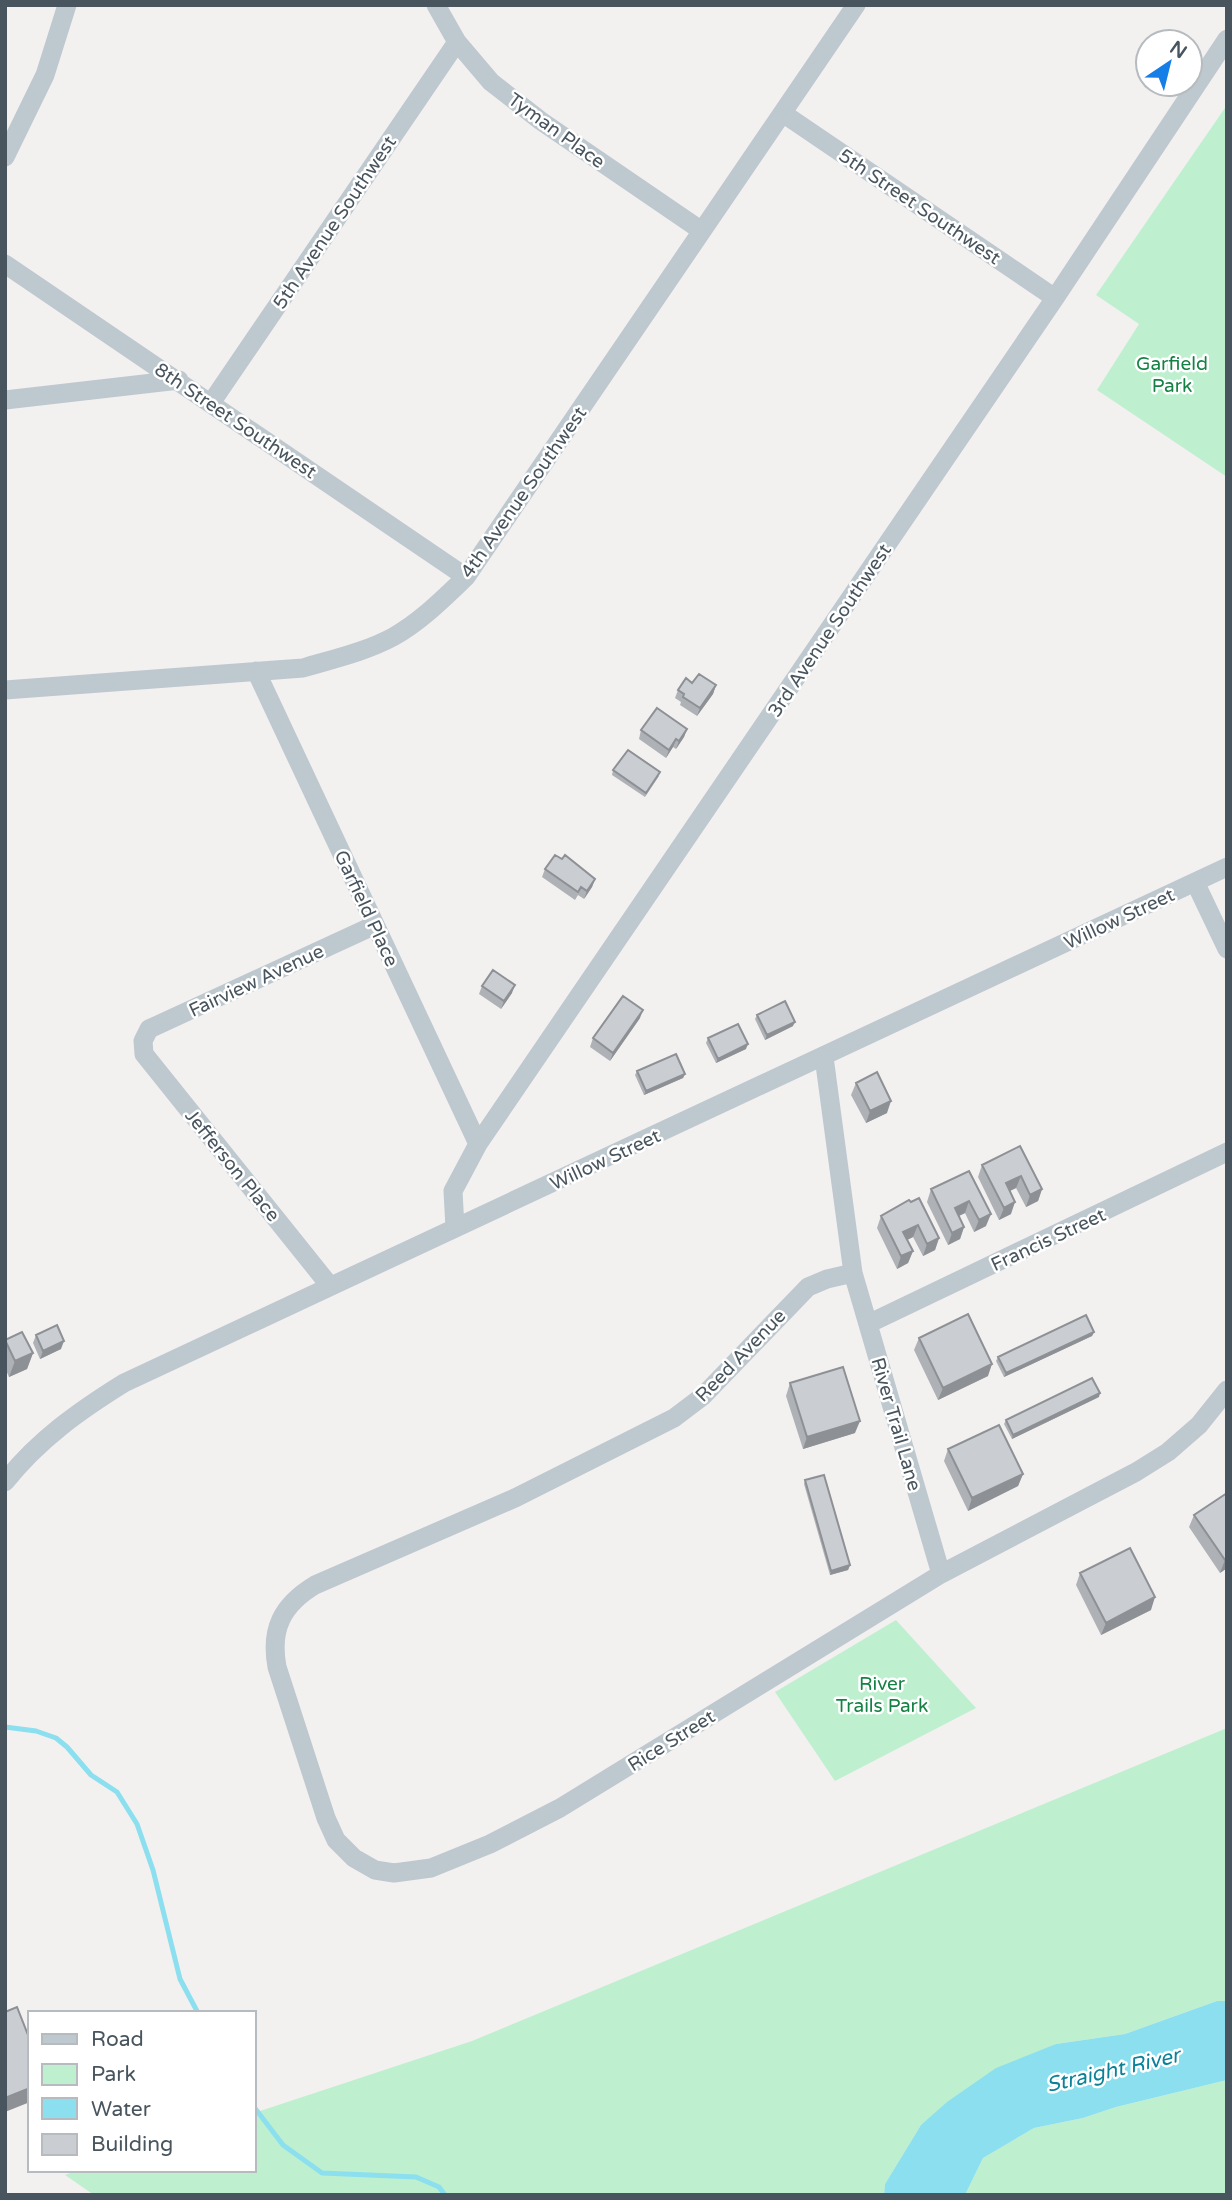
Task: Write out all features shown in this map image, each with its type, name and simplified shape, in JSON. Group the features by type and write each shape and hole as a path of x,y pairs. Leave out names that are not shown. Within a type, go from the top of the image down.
{"street":[{"path":"5,157 45,75 67,5"},
{"name":"Tyman Place","path":"436,5 457,42 491,82 541,121 702,231"},
{"name":"4th Avenue Southwest","path":"5,690 303,668 349,655 393,637 431,610 466,577 856,5"},
{"name":"3rd Avenue Southwest","path":"455,1228 453,1191 478,1144 1055,298 1227,38"},
{"name":"5th Avenue Southwest","path":"211,403 457,42"},
{"name":"5th Street Southwest","path":"784,114 1055,298"},
{"name":"8th Street Southwest","path":"5,264 466,577"},
{"path":"5,400 179,380"},
{"name":"Garfield Place","path":"256,671 478,1144"},
{"name":"Willow Street","path":"5,1482 46,1437 84,1408 124,1383 1227,867"},
{"path":"1195,882 1227,949"},
{"name":"Fairview Avenue","path":"143,1041 149,1029 375,925"},
{"name":"Jefferson Place","path":"143,1041 144,1054 330,1286"},
{"path":"824,1057 853,1273"},
{"name":"Francis Street","path":"867,1324 1073,1228 1227,1152"},
{"name":"River Trail Lane","path":"853,1273 941,1574"},
{"name":"Reed Avenue","path":"314,1585 515,1497 674,1418 703,1396 808,1287 853,1273"},
{"name":"Rice Street","path":"314,1585 298,1595 285,1611 276,1629 273,1647 277,1667 326,1818 336,1840 354,1858 376,1870 394,1873 431,1868 537,1821 941,1574 1147,1465 1168,1452 1199,1425 1227,1390"}],"green space":[{"name":"Garfield Park","path":"1227,105 1227,477 1097,390 1139,324 1096,295"},
{"name":"River Trails Park","path":"896,1620 976,1708 835,1781 775,1692"},
{"path":"1227,1728 1227,2001 1217,2001 1125,2034 1056,2044 921,2125 885,2184 884,2195 94,2195 65,2175 73,2172 256,2172 256,2112 472,2041"},
{"path":"1227,2080 1227,2195 965,2195 983,2158 1034,2128 1083,2118 1116,2107"}],"water":[{"name":"Straight River","path":"1217,2001 1227,2001 1227,2080 1116,2107 1083,2118 1034,2128 983,2158 965,2195 884,2195 885,2184 921,2125 947,2102 996,2068 1056,2044 1125,2034"}],"building":[{"path":"699,674 716,685 700,708 683,697 684,694 678,690 686,678 692,683"},
{"path":"657,708 687,729 669,750 641,730"},
{"path":"628,750 660,772 646,793 613,770"},
{"path":"555,855 562,859 565,855 595,879 587,891 581,887 578,892 545,869"},
{"path":"493,970 515,985 504,1001 482,986"},
{"path":"623,996 643,1010 613,1053 593,1038"},
{"path":"785,1001 795,1022 767,1035 757,1015"},
{"path":"738,1024 748,1044 718,1059 708,1038"},
{"path":"676,1054 685,1074 646,1091 637,1071"},
{"path":"877,1072 891,1101 870,1111 856,1083"},
{"path":"1020,1146 1042,1189 1030,1195 1021,1176 1006,1183 1015,1202 1004,1208 982,1165"},
{"path":"969,1171 991,1214 979,1220 969,1201 955,1208 964,1227 952,1233 931,1189"},
{"path":"919,1198 939,1238 927,1244 918,1225 903,1232 913,1251 901,1256 881,1216 909,1200 911,1202"},
{"path":"968,1314 992,1364 943,1388 919,1338"},
{"path":"1086,1315 1094,1332 1006,1373 998,1357"},
{"path":"57,1325 64,1341 43,1351 36,1335"},
{"path":"22,1332 33,1353 15,1361 5,1340"},
{"path":"843,1367 860,1421 807,1437 790,1383"},
{"path":"1092,1378 1100,1393 1013,1435 1006,1420"},
{"path":"999,1425 1023,1474 972,1498 948,1449"},
{"path":"824,1475 850,1565 831,1571 805,1480"},
{"path":"1227,1493 1227,1559 1225,1560 1194,1515"},
{"path":"1130,1548 1155,1597 1106,1623 1080,1573"},
{"path":"17,2007 28,2035 28,2089 5,2098 5,2012"}],"waterway":[{"path":"5,1727 36,1731 56,1738 91,1775 117,1792 137,1824 153,1870 180,1979 197,2011"},
{"path":"256,2110 283,2145 322,2173 416,2177 439,2187 445,2195"}]}
